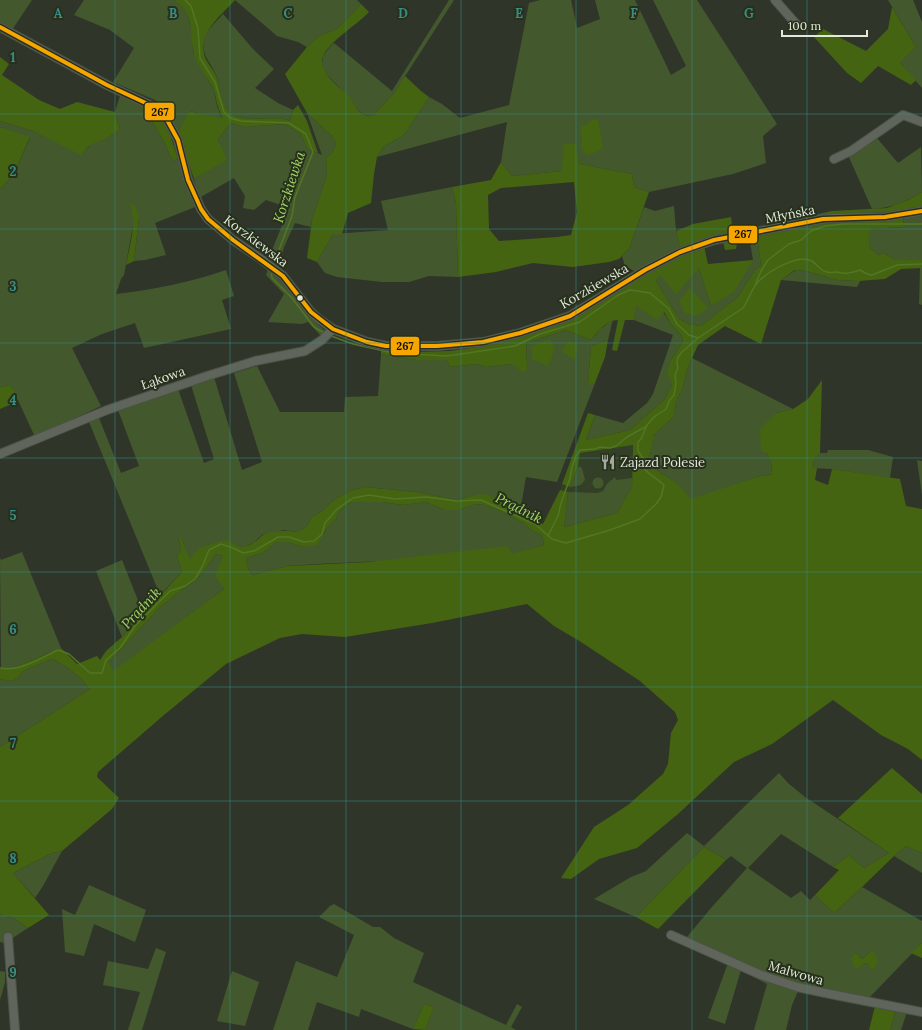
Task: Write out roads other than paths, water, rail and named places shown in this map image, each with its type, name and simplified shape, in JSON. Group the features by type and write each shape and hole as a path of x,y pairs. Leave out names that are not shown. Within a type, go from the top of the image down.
{"street":[{"path":"775,0 797,25"},
{"name":"Korzkiewska","path":"0,26 107,85 150,105 166,118 178,140 188,180 201,209 208,220 283,276 311,312 319,319 333,329 367,342 386,346 437,346 483,342 520,333 570,316 645,270"},
{"path":"834,159 851,151 903,115 922,122"},
{"name":"Młyńska","path":"645,270 680,252 714,240 830,218 884,216 922,211"},
{"name":"Łąkowa","path":"0,454 107,410 207,376 255,361 304,352 322,340 333,329"},
{"name":"Malwowa","path":"671,935 761,975 797,987 922,1012"},
{"path":"8,937 15,1030"}],"waterway":[{"name":"Korzkiewka","path":"185,0 191,6 198,28 200,58 215,82 224,112 230,118 241,121 289,123 306,134 313,152 295,197 292,216 274,263"},
{"path":"755,285 768,260 789,244 801,240 811,231 825,226 843,224 922,224"},
{"name":"Prądnik","path":"0,668 7,669 22,666 58,650 69,654 90,673 102,673 106,660 120,648 135,626 170,591 185,586 195,579 209,550 221,544 243,553 254,551 278,537 289,537 304,542 314,541 322,534 325,523 337,509 353,498 369,495 395,499 426,497 457,501 481,500 535,524 552,539 566,543 610,530 640,519 656,504 661,497 664,485 647,472 642,466 644,460 638,451 638,442 641,439 647,425 654,417 666,409 669,401 674,395 678,357 698,338 743,308 754,287 759,281 776,268 791,262 806,259 812,261 822,270 828,272 846,273 860,270 872,275 897,265 922,264"},
{"name":"Korzkiewka","path":"271,271 272,278 292,298 314,327 324,333"},
{"name":"Korzkiewka","path":"331,336 353,344 393,353 447,356 515,346 540,334 580,322 618,295 630,290 650,293 669,309 677,324 689,335 698,338"},
{"path":"548,536 558,516 572,467 580,450 595,449 600,447 610,448 616,446 627,437 647,426"}],"place":[{"name":"Zajazd Polesie","path":"608,462"}]}
